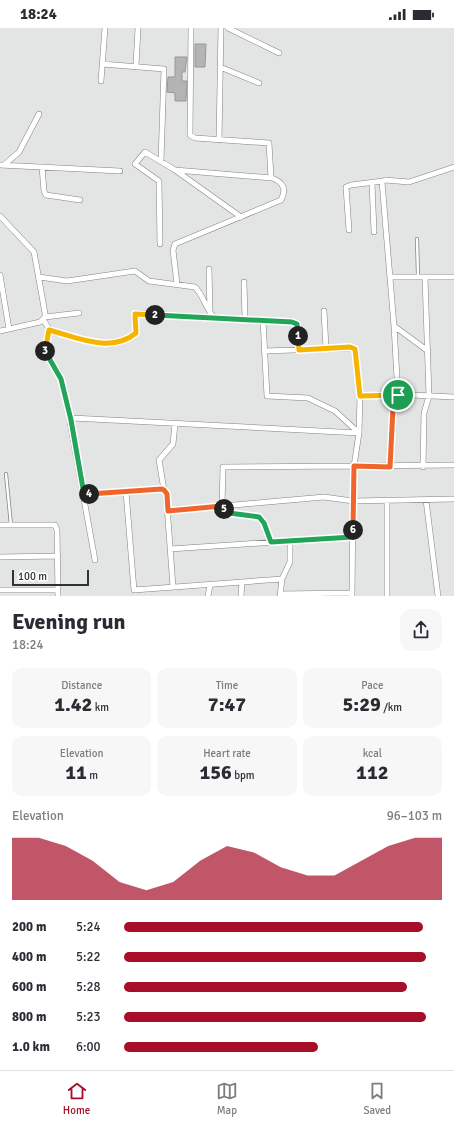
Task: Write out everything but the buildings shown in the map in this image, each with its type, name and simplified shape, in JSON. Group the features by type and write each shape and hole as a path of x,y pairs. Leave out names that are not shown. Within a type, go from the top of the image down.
{"street":[{"path":"101,81 105,28"},
{"path":"136,65 138,28"},
{"path":"191,28 190,135 195,138 268,143 271,178"},
{"path":"219,140 221,28"},
{"path":"228,28 279,53"},
{"path":"102,64 162,67 165,71 161,161"},
{"path":"220,68 258,82"},
{"path":"2,165 19,152 39,114"},
{"path":"160,244 159,181 135,163 146,152 175,170 241,217"},
{"path":"2,165 120,171"},
{"path":"42,167 44,191 46,195 80,200"},
{"path":"349,230 346,187 351,184 383,181 408,182 454,167"},
{"path":"175,170 271,178 284,184 284,196 281,200 175,244 173,250 177,284"},
{"path":"383,181 382,184 394,326 398,395 393,408 390,467"},
{"path":"372,182 374,232"},
{"path":"0,216 34,252 44,319 49,330 45,352 59,373 71,420 95,560"},
{"path":"209,269 212,315"},
{"path":"38,277 71,280 131,271 149,281 195,287 212,315"},
{"path":"0,275 10,329"},
{"path":"390,277 454,277"},
{"path":"423,466 424,414 429,396 425,278"},
{"path":"244,282 246,319"},
{"path":"324,311 326,348"},
{"path":"0,331 44,319 79,313"},
{"path":"49,330 77,337 93,343 115,343 136,333 134,315 136,313 212,315 297,324 299,350"},
{"path":"263,320 267,396 308,398 335,411 359,433"},
{"path":"394,326 428,351"},
{"path":"264,351 350,347 355,349 360,396 359,433 354,466 352,595 280,595 282,579 289,564 290,541"},
{"path":"360,396 398,395 454,397"},
{"path":"71,420 76,417 175,424 359,433"},
{"path":"173,587 167,494 164,490 159,460 173,444 175,424"},
{"path":"271,542 264,523 259,517 229,513 222,506 223,467 390,467 454,465"},
{"path":"84,494 164,490"},
{"path":"126,492 134,590 282,579"},
{"path":"168,511 324,497 353,501 454,499"},
{"path":"426,500 438,596"},
{"path":"387,501 387,596"},
{"path":"0,526 55,525 57,530 58,593 25,593 0,590"},
{"path":"170,549 353,537"},
{"path":"0,557 58,556"},
{"path":"241,596 242,582"},
{"path":"208,596 210,584"}],"lane":[{"path":"417,238 418,278"},
{"path":"6,474 11,525"}],"route":[{"path":"136,313 295,322 298,327 299,350 350,347 355,349 360,396 390,394 398,395 393,406 390,467 354,466 353,537 271,542 264,523 259,517 254,515 229,513 222,506 168,511 167,494 162,489 84,494 70,422 71,420 61,379 59,373 45,352 45,348 50,334 49,330 77,337 90,343 115,343 134,335 137,332 134,315 136,313"}]}
